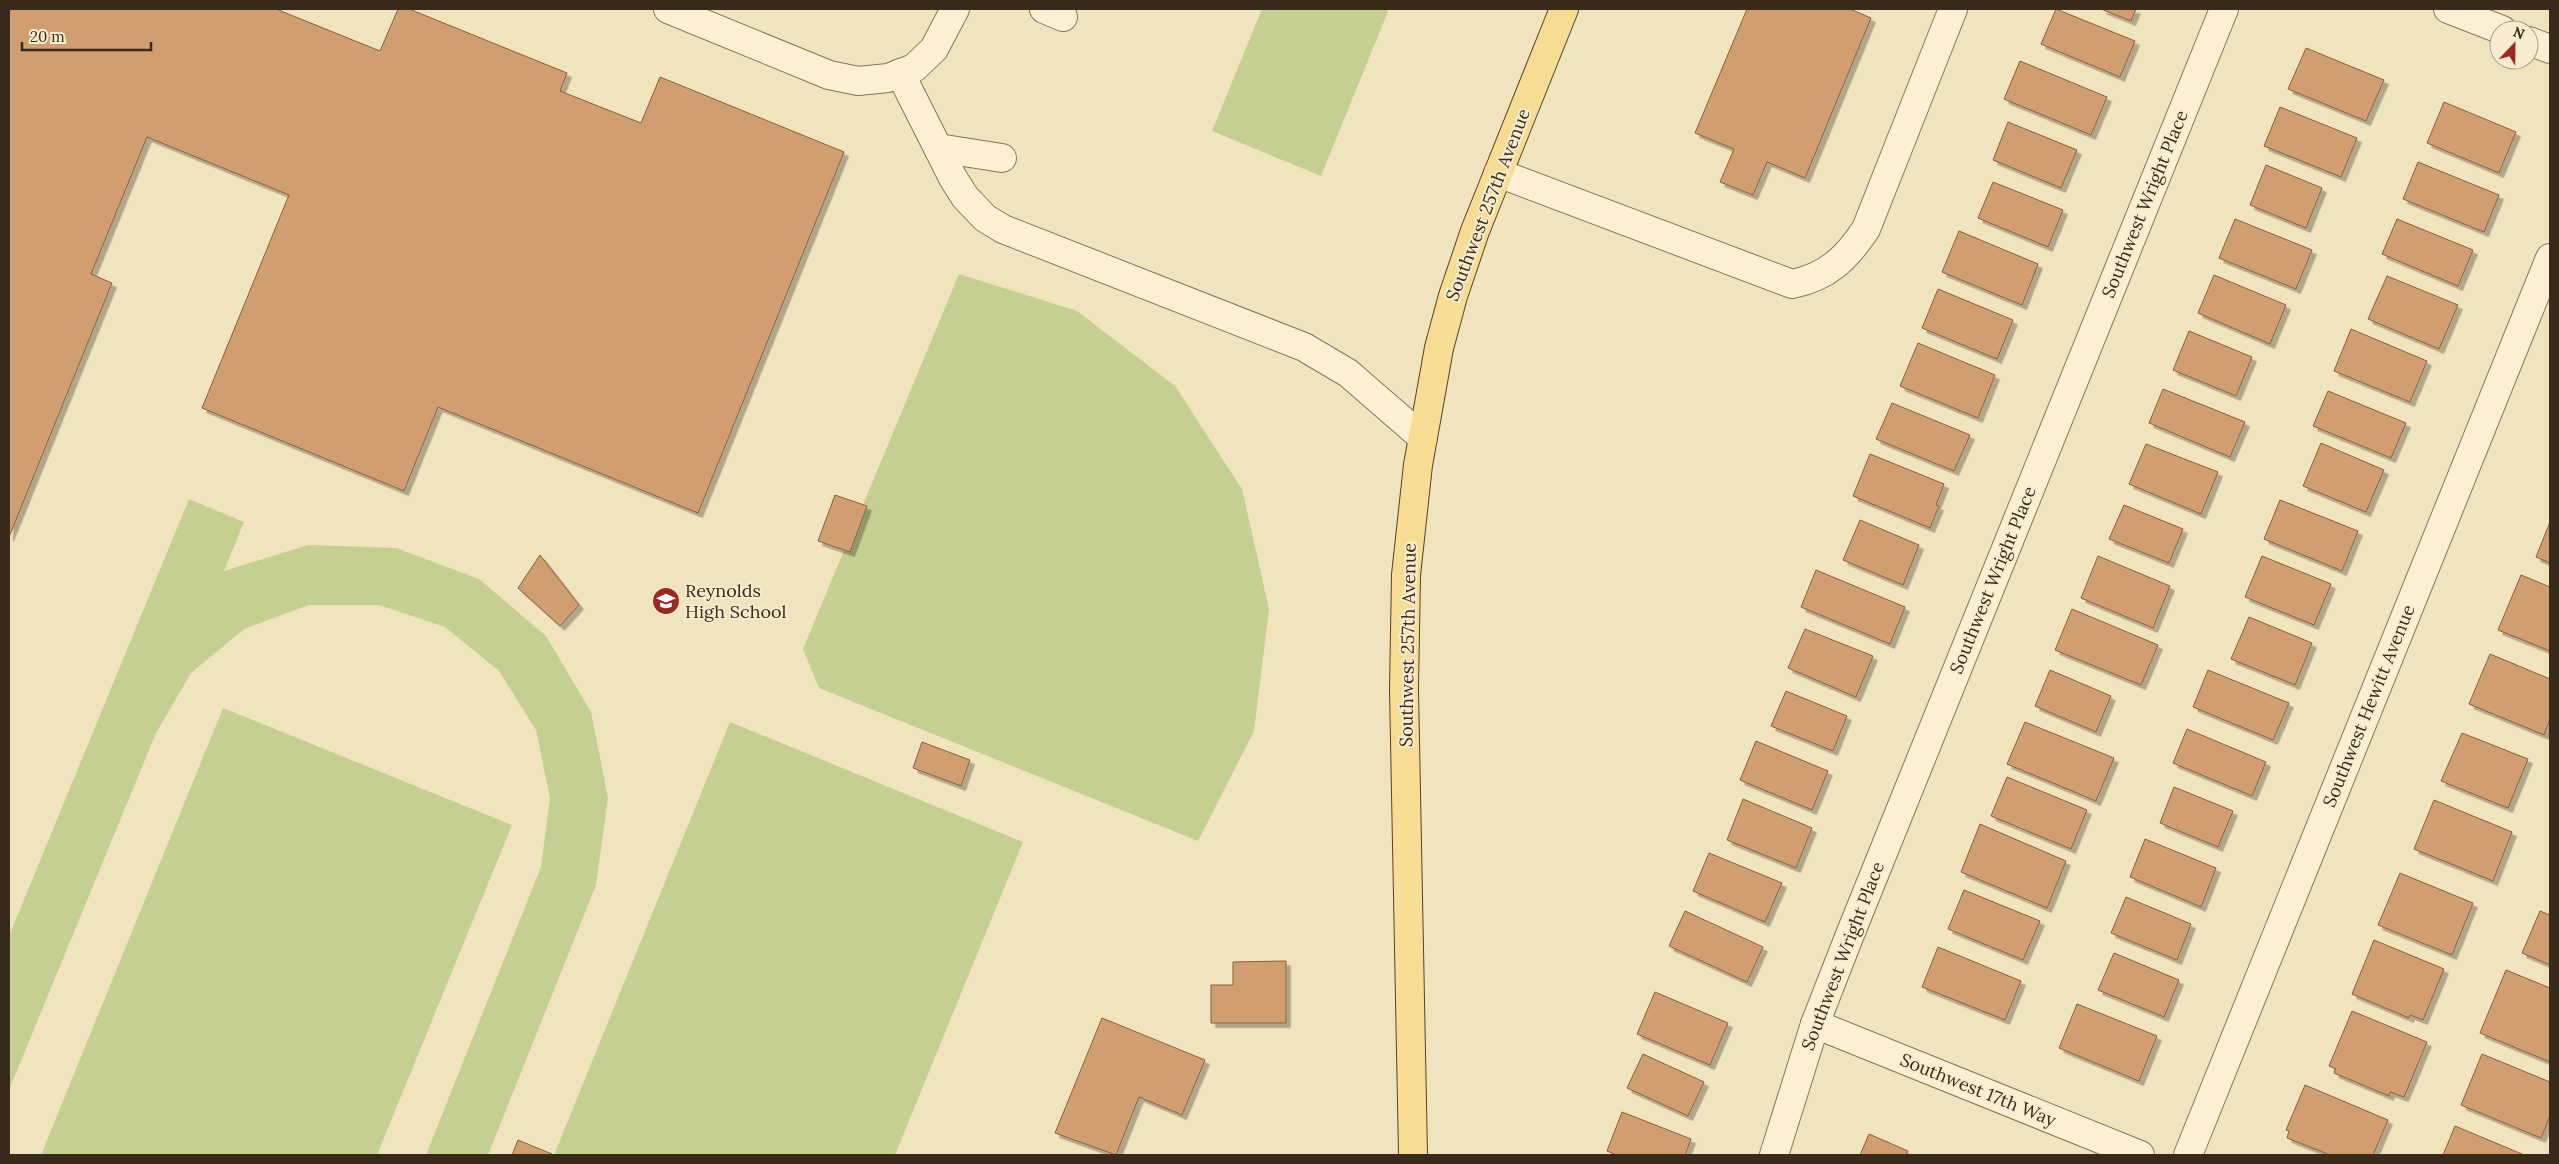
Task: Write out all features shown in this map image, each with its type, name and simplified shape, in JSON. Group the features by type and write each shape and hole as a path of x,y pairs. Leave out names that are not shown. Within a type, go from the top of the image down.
{"main road":[{"name":"Southwest 257th Avenue","path":"1413,1155 1404,689 1406,575 1423,438 1452,296 1498,173 1564,9"}],"street":[{"path":"668,9 829,75 858,81 888,78 914,68 934,49 955,9"},
{"path":"1498,173 1792,284 1812,280 1837,265 1853,249 1866,229 1953,9"},
{"name":"Southwest Wright Place","path":"1774,1155 1815,1024 2224,9"},
{"path":"2448,9 2489,25"},
{"path":"900,73 965,197 985,218 1004,229 1304,347 1348,373 1423,438"},
{"path":"938,148 1002,158"},
{"name":"Southwest Hewitt Avenue","path":"2188,1155 2550,258"},
{"name":"Southwest 17th Way","path":"1815,1024 2140,1155"}],"green space":[{"path":"1262,9 1389,9 1321,176 1212,131"},
{"path":"959,274 1077,311 1175,386 1242,489 1269,609 1254,731 1198,841 819,688 803,649"},
{"path":"189,499 244,522 224,571 308,545 396,548 479,579 546,636 591,712 608,798 596,885 488,1155 426,1155 541,867 550,798 536,730 499,671 445,627 379,605 309,605 244,629 191,673 156,733 9,1090 9,936"},
{"path":"223,708 512,825 377,1155 41,1155"},
{"path":"730,722 1023,842 895,1155 554,1155"}],"building":[{"path":"9,9 276,9 380,51 398,9 409,9 567,73 560,91 641,123 660,77 844,152 698,513 438,407 404,491 202,408 289,195 147,137 91,274 112,283 9,537"},
{"path":"1747,9 1850,9 1871,18 1805,178 1767,162 1753,195 1720,182 1734,149 1695,133"},
{"path":"2056,9 2135,41 2120,77 2041,44"},
{"path":"2101,9 2136,9 2131,21"},
{"path":"2306,48 2384,80 2366,121 2288,89"},
{"path":"2020,61 2107,97 2091,135 2004,99"},
{"path":"2444,102 2516,132 2499,173 2427,143"},
{"path":"2280,107 2357,138 2341,177 2264,146"},
{"path":"2008,122 2077,150 2061,188 1993,160"},
{"path":"2418,162 2499,195 2484,232 2403,199"},
{"path":"2266,165 2322,188 2306,228 2250,205"},
{"path":"1993,182 2063,210 2048,247 1978,218"},
{"path":"2235,219 2312,250 2296,289 2219,258"},
{"path":"2397,219 2473,250 2458,286 2382,254"},
{"path":"1959,231 2038,264 2022,305 1942,272"},
{"path":"2214,275 2286,305 2270,344 2198,313"},
{"path":"2387,276 2458,305 2439,349 2368,319"},
{"path":"1938,289 2013,320 1997,359 1922,328"},
{"path":"2351,329 2427,361 2410,402 2334,371"},
{"path":"2189,331 2252,357 2236,396 2173,370"},
{"path":"1918,343 1995,375 1978,418 1900,386"},
{"path":"2163,389 2245,422 2230,457 2149,423"},
{"path":"2328,391 2406,423 2391,458 2313,426"},
{"path":"1892,403 1970,435 1954,471 1876,439"},
{"path":"2321,443 2384,470 2366,512 2303,486"},
{"path":"2146,444 2218,472 2201,514 2129,484"},
{"path":"1870,454 1944,484 1936,505 1939,506 1930,528 1853,496"},
{"path":"835,495 867,506 850,552 818,541"},
{"path":"2280,500 2358,531 2342,571 2264,539"},
{"path":"2124,505 2183,529 2169,563 2109,539"},
{"path":"1860,520 1919,545 1903,585 1843,560"},
{"path":"2550,522 2550,563 2536,557"},
{"path":"540,555 579,605 560,626 518,588"},
{"path":"2098,556 2170,586 2153,628 2081,598"},
{"path":"2262,556 2331,584 2314,625 2245,597"},
{"path":"1816,570 1905,607 1890,644 1801,607"},
{"path":"2521,575 2550,587 2550,651 2498,630"},
{"path":"2072,609 2158,645 2141,685 2055,650"},
{"path":"2249,617 2312,643 2295,685 2231,659"},
{"path":"1805,629 1873,656 1856,697 1788,668"},
{"path":"2490,654 2550,679 2550,719 2544,735 2469,704"},
{"path":"2050,670 2111,696 2096,732 2035,706"},
{"path":"2208,670 2289,703 2273,740 2193,707"},
{"path":"1786,691 1847,716 1833,751 1771,726"},
{"path":"2025,722 2114,758 2096,801 2007,764"},
{"path":"2187,729 2266,762 2252,796 2173,763"},
{"path":"2462,733 2528,759 2508,808 2441,781"},
{"path":"1756,741 1828,771 1812,810 1740,780"},
{"path":"922,742 970,760 961,786 913,768"},
{"path":"2007,777 2087,810 2071,849 1991,816"},
{"path":"2174,787 2233,811 2218,847 2160,823"},
{"path":"1743,799 1812,828 1796,868 1727,840"},
{"path":"2434,800 2512,832 2493,881 2414,849"},
{"path":"1980,824 2066,861 2047,908 1961,872"},
{"path":"2145,839 2216,868 2201,907 2130,877"},
{"path":"1709,853 1782,883 1765,922 1693,891"},
{"path":"2400,873 2473,903 2452,955 2378,925"},
{"path":"1964,890 2040,921 2023,960 1948,929"},
{"path":"2126,897 2191,924 2177,960 2111,933"},
{"path":"1685,911 1763,947 1747,982 1669,946"},
{"path":"2540,911 2550,915 2550,965 2522,953"},
{"path":"2374,940 2444,969 2423,1020 2410,1015 2409,1018 2352,994"},
{"path":"1938,947 2021,981 2005,1020 1922,987"},
{"path":"2114,953 2179,980 2164,1017 2098,990"},
{"path":"1286,961 1286,1023 1211,1023 1211,985 1233,985 1233,962"},
{"path":"2506,970 2550,988 2550,1062 2480,1033"},
{"path":"1655,992 1728,1023 1710,1065 1637,1034"},
{"path":"2077,1004 2157,1036 2139,1081 2059,1048"},
{"path":"2352,1011 2427,1042 2404,1097 2390,1092 2389,1096 2334,1073 2336,1069 2329,1066"},
{"path":"1102,1018 1205,1060 1182,1115 1139,1097 1116,1155 1055,1133"},
{"path":"1643,1054 1704,1082 1688,1116 1627,1088"},
{"path":"2482,1054 2550,1082 2550,1116 2541,1138 2461,1105"},
{"path":"2305,1085 2388,1120 2373,1155 2330,1155 2287,1138 2289,1131 2286,1130"},
{"path":"1622,1112 1691,1139 1685,1155 1616,1155 1607,1151"},
{"path":"2455,1126 2522,1154 2443,1155"},
{"path":"1869,1134 1908,1151 1906,1155 1860,1155"},
{"path":"518,1140 552,1154 552,1155 512,1155"}],"place":[{"name":"Reynolds High School","path":"666,601"}]}
